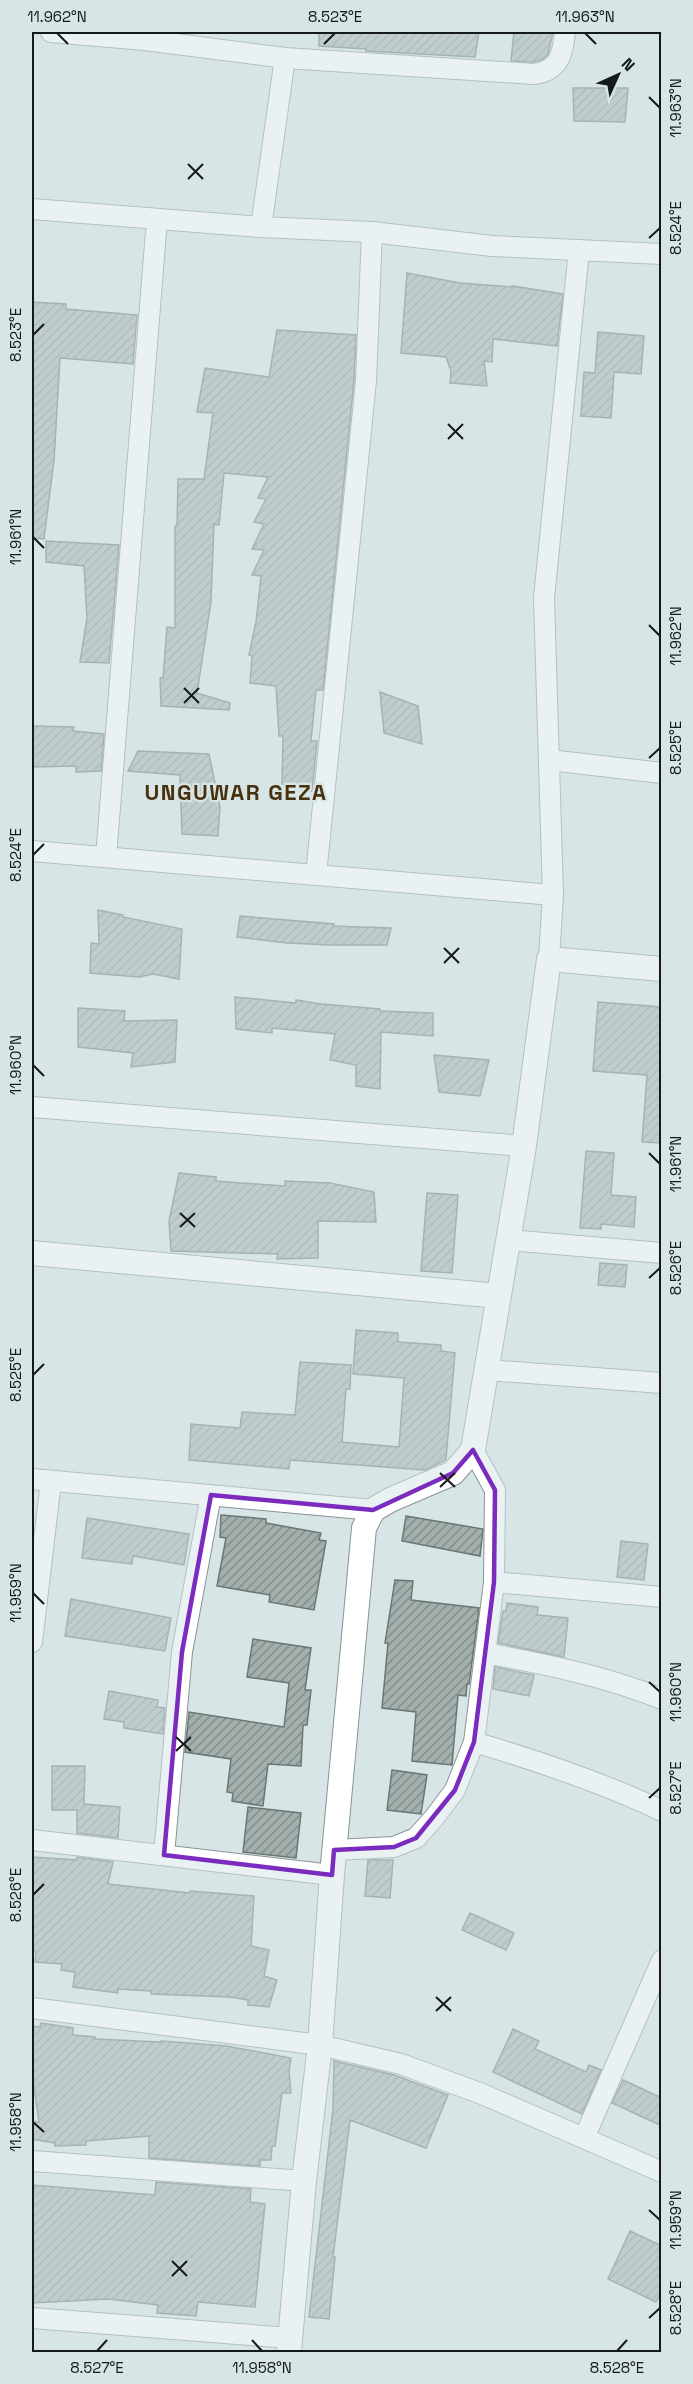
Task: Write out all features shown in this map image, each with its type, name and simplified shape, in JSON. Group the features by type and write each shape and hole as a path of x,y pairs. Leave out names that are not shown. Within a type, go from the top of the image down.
{"street":[{"path":"51,32 146,36 285,58 534,74 555,67 561,59 565,32"},
{"path":"261,227 285,58"},
{"path":"32,209 261,227 372,232 492,246 662,254"},
{"path":"106,857 157,219"},
{"path":"316,875 366,381 372,232"},
{"path":"32,2318 289,2345 304,2181 320,2045 334,1850 364,1528 373,1510 390,1500 453,1473 473,1450 524,1146 549,959 553,895 544,598 579,250"},
{"path":"549,760 662,773"},
{"path":"32,850 553,895"},
{"path":"549,959 662,969"},
{"path":"32,1107 524,1146"},
{"path":"508,1240 662,1253"},
{"path":"32,1253 499,1296"},
{"path":"487,1370 662,1383"},
{"path":"334,1850 394,1848 416,1838 455,1790 474,1742 494,1582 495,1490 473,1450"},
{"path":"32,1642 41,1480 373,1510"},
{"path":"164,1854 182,1652 211,1495"},
{"path":"494,1582 662,1597"},
{"path":"485,1653 588,1674 662,1699"},
{"path":"474,1742 531,1760 662,1811"},
{"path":"32,1840 332,1875"},
{"path":"584,2138 662,1960"},
{"path":"32,2008 320,2045 401,2064 482,2094 662,2172"},
{"path":"32,2161 304,2181"}],"highlighted area":[{"path":"473,1450 495,1490 494,1582 474,1742 455,1790 416,1838 394,1847 334,1850 332,1875 164,1855 182,1652 211,1495 373,1510 453,1473"}],"building":[{"path":"319,32 479,32 475,57 319,46"},
{"path":"514,32 553,32 548,54 543,59 533,62 511,61"},
{"path":"573,88 628,88 625,122 574,121"},
{"path":"407,273 460,283 512,286 563,294 557,346 493,339 492,362 484,361 487,386 450,383 451,371 446,357 401,353"},
{"path":"32,302 66,304 66,309 137,315 133,364 60,358 54,460 44,539 32,538"},
{"path":"277,330 356,335 354,380 323,690 316,690 311,741 317,741 312,791 282,784 283,736 279,736 276,686 250,683 252,656 249,655 256,622 261,576 252,575 264,550 252,549 264,524 254,522 266,499 258,498 268,477 224,473 219,525 214,524 211,602 197,693 230,703 229,710 161,706 160,678 163,678 167,627 175,628 175,526 177,526 178,479 204,479 213,413 197,412 205,368 269,377"},
{"path":"598,332 644,336 641,374 614,372 611,418 581,416 584,372 595,373"},
{"path":"46,541 119,545 109,663 80,662 87,618 84,566 46,562"},
{"path":"380,692 418,706 422,744 384,733"},
{"path":"32,726 74,727 73,731 104,734 101,771 76,772 76,766 32,767"},
{"path":"138,751 209,754 220,807 218,836 182,834 180,775 128,771"},
{"path":"98,910 182,929 179,979 153,974 139,977 90,973 91,943 99,944"},
{"path":"240,916 334,924 333,926 391,928 387,945 287,943 237,937"},
{"path":"235,997 296,1003 296,1000 380,1009 380,1011 433,1013 433,1036 381,1032 380,1089 356,1086 356,1065 330,1060 335,1034 272,1028 272,1033 236,1029"},
{"path":"598,1002 662,1007 662,1143 642,1142 647,1075 593,1071"},
{"path":"78,1008 125,1011 124,1021 177,1020 175,1062 131,1067 133,1053 78,1047"},
{"path":"434,1055 489,1060 480,1096 439,1092"},
{"path":"586,1151 614,1153 611,1195 636,1197 634,1227 601,1224 601,1229 580,1228"},
{"path":"179,1173 216,1177 216,1181 285,1186 285,1181 330,1183 374,1192 376,1222 318,1221 318,1258 277,1259 278,1254 171,1251 169,1221"},
{"path":"427,1193 458,1195 452,1273 421,1271"},
{"path":"600,1263 627,1265 625,1287 598,1285"},
{"path":"356,1330 398,1333 398,1342 441,1345 441,1351 455,1353 444,1461 425,1470 290,1460 289,1469 189,1460 191,1424 240,1428 242,1412 295,1415 300,1362 351,1365 350,1389 346,1389 342,1442 399,1447 404,1378 353,1374"},
{"path":"221,1515 266,1519 266,1523 321,1533 319,1540 326,1541 314,1610 269,1602 270,1595 217,1586 226,1538 220,1537"},
{"path":"406,1516 483,1529 480,1556 402,1541"},
{"path":"87,1518 189,1534 184,1565 133,1556 132,1564 82,1558"},
{"path":"621,1541 648,1544 644,1580 617,1577"},
{"path":"395,1580 413,1581 411,1600 479,1608 469,1684 467,1684 466,1696 458,1695 452,1765 412,1761 416,1712 382,1708 388,1643 385,1643"},
{"path":"71,1599 171,1618 165,1651 65,1636"},
{"path":"507,1603 538,1607 537,1615 568,1618 564,1657 498,1643 503,1611 506,1611"},
{"path":"253,1639 311,1648 305,1690 311,1690 307,1725 303,1725 301,1766 268,1764 263,1806 232,1801 233,1793 227,1792 231,1759 185,1752 189,1712 284,1727 289,1683 247,1677"},
{"path":"495,1667 534,1675 529,1696 493,1689"},
{"path":"109,1691 158,1700 157,1707 165,1708 163,1734 124,1728 124,1722 104,1719"},
{"path":"52,1766 85,1766 84,1804 120,1807 118,1838 77,1833 77,1810 52,1810"},
{"path":"392,1770 427,1775 421,1814 387,1810"},
{"path":"248,1807 301,1813 296,1858 243,1852"},
{"path":"32,1857 77,1860 77,1857 113,1862 108,1884 190,1893 190,1891 254,1896 251,1946 269,1950 264,1976 277,1980 269,2007 248,2005 248,2000 230,1997 151,1994 151,1991 118,1989 118,1993 73,1987 75,1972 61,1970 62,1964 35,1962 36,1952 32,1951"},
{"path":"368,1860 393,1860 390,1898 365,1896"},
{"path":"470,1913 514,1933 506,1950 462,1930"},
{"path":"41,2023 73,2028 73,2035 95,2037 95,2039 227,2046 291,2058 289,2071 291,2093 282,2093 271,2160 260,2160 260,2166 149,2158 149,2136 86,2141 86,2145 55,2146 55,2143 32,2139 32,2121 39,2122 32,2080 32,2026 40,2027"},
{"path":"513,2029 539,2041 535,2049 586,2072 589,2065 601,2070 582,2114 493,2072"},
{"path":"334,2061 394,2075 448,2095 426,2148 350,2120 333,2257 335,2257 329,2319 309,2317 333,2109"},
{"path":"623,2080 662,2098 662,2126 612,2103"},
{"path":"156,2182 251,2189 250,2202 265,2204 255,2307 198,2302 196,2316 157,2313 158,2305 108,2299 32,2303 32,2185 155,2195"},
{"path":"630,2231 662,2246 662,2291 656,2302 608,2279"}],"district":[{"name":"UNGUWAR GEZA","path":"236,792"}]}
